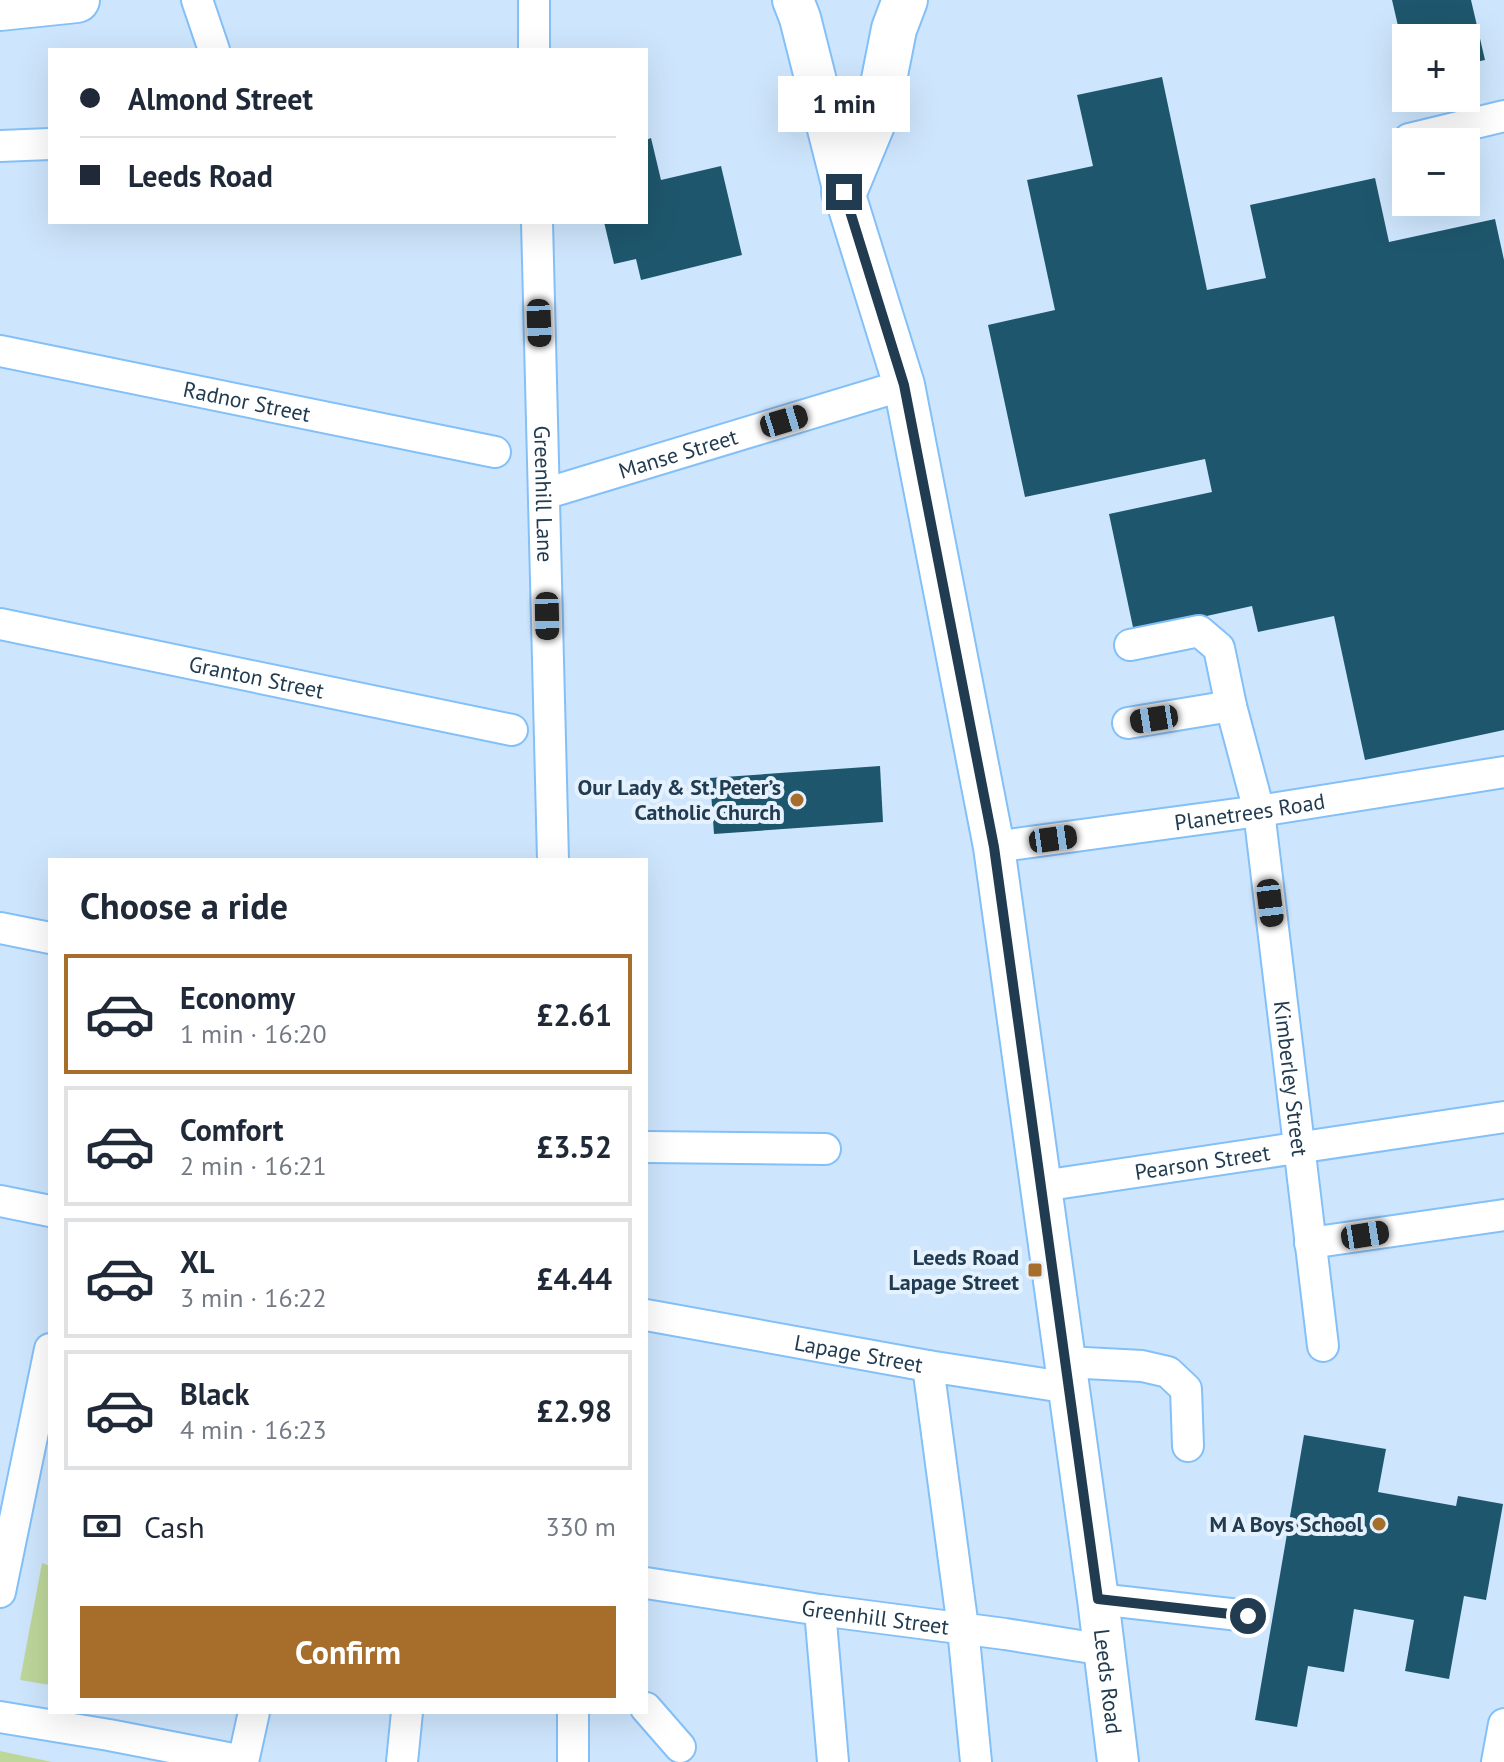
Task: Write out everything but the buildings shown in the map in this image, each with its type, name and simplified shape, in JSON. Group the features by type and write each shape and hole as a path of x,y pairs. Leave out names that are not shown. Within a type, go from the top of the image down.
{"highway":[{"path":"844,192 878,110 894,29 905,0"},
{"path":"0,8 65,1"}],"main road":[{"name":"Leeds Road","path":"793,0 844,192 904,385 994,847 1068,1375 1118,1762"}],"street":[{"path":"197,0 213,48"},
{"path":"534,0 534,48"},
{"path":"1454,128 1504,116"},
{"path":"0,146 48,144"},
{"name":"Greenhill Lane","path":"537,224 553,858"},
{"name":"Radnor Street","path":"0,351 495,452"},
{"name":"Manse Street","path":"544,494 904,385"},
{"name":"Granton Street","path":"0,624 512,730"},
{"name":"Kimberley Street","path":"1130,645 1199,631 1219,648 1259,811 1323,1346"},
{"path":"1128,723 1231,706"},
{"name":"Planetrees Road","path":"994,847 1259,811 1504,772"},
{"path":"0,928 48,938"},
{"name":"Pearson Street","path":"1042,1186 1504,1117"},
{"path":"648,1147 825,1149"},
{"path":"0,1201 48,1211"},
{"path":"1310,1243 1504,1215"},
{"name":"Lapage Street","path":"648,1315 973,1373 1068,1375 1142,1366 1168,1372 1186,1389 1188,1446"},
{"path":"0,1592 48,1359"},
{"path":"928,1366 963,1628 976,1762"},
{"name":"Greenhill Street","path":"648,1583 1105,1650"},
{"path":"1098,1599 1248,1616"},
{"path":"820,1610 833,1762"},
{"path":"648,1710 680,1747"},
{"path":"0,1717 243,1761 254,1714"},
{"path":"402,1762 407,1714"},
{"path":"573,1714 573,1762"},
{"path":"1497,1762 1504,1724"}],"green space":[{"path":"42,1563 48,1565 48,1685 20,1680"},
{"path":"0,1751 52,1762 0,1762"}],"place":[{"name":"Our Lady & St. Peter’s Catholic Church","path":"797,800"},
{"name":"Leeds Road Lapage Street","path":"1035,1270"},
{"name":"M A Boys School","path":"1379,1524"}],"route":[{"path":"844,192 904,385 994,847 1098,1599 1248,1616"}]}
